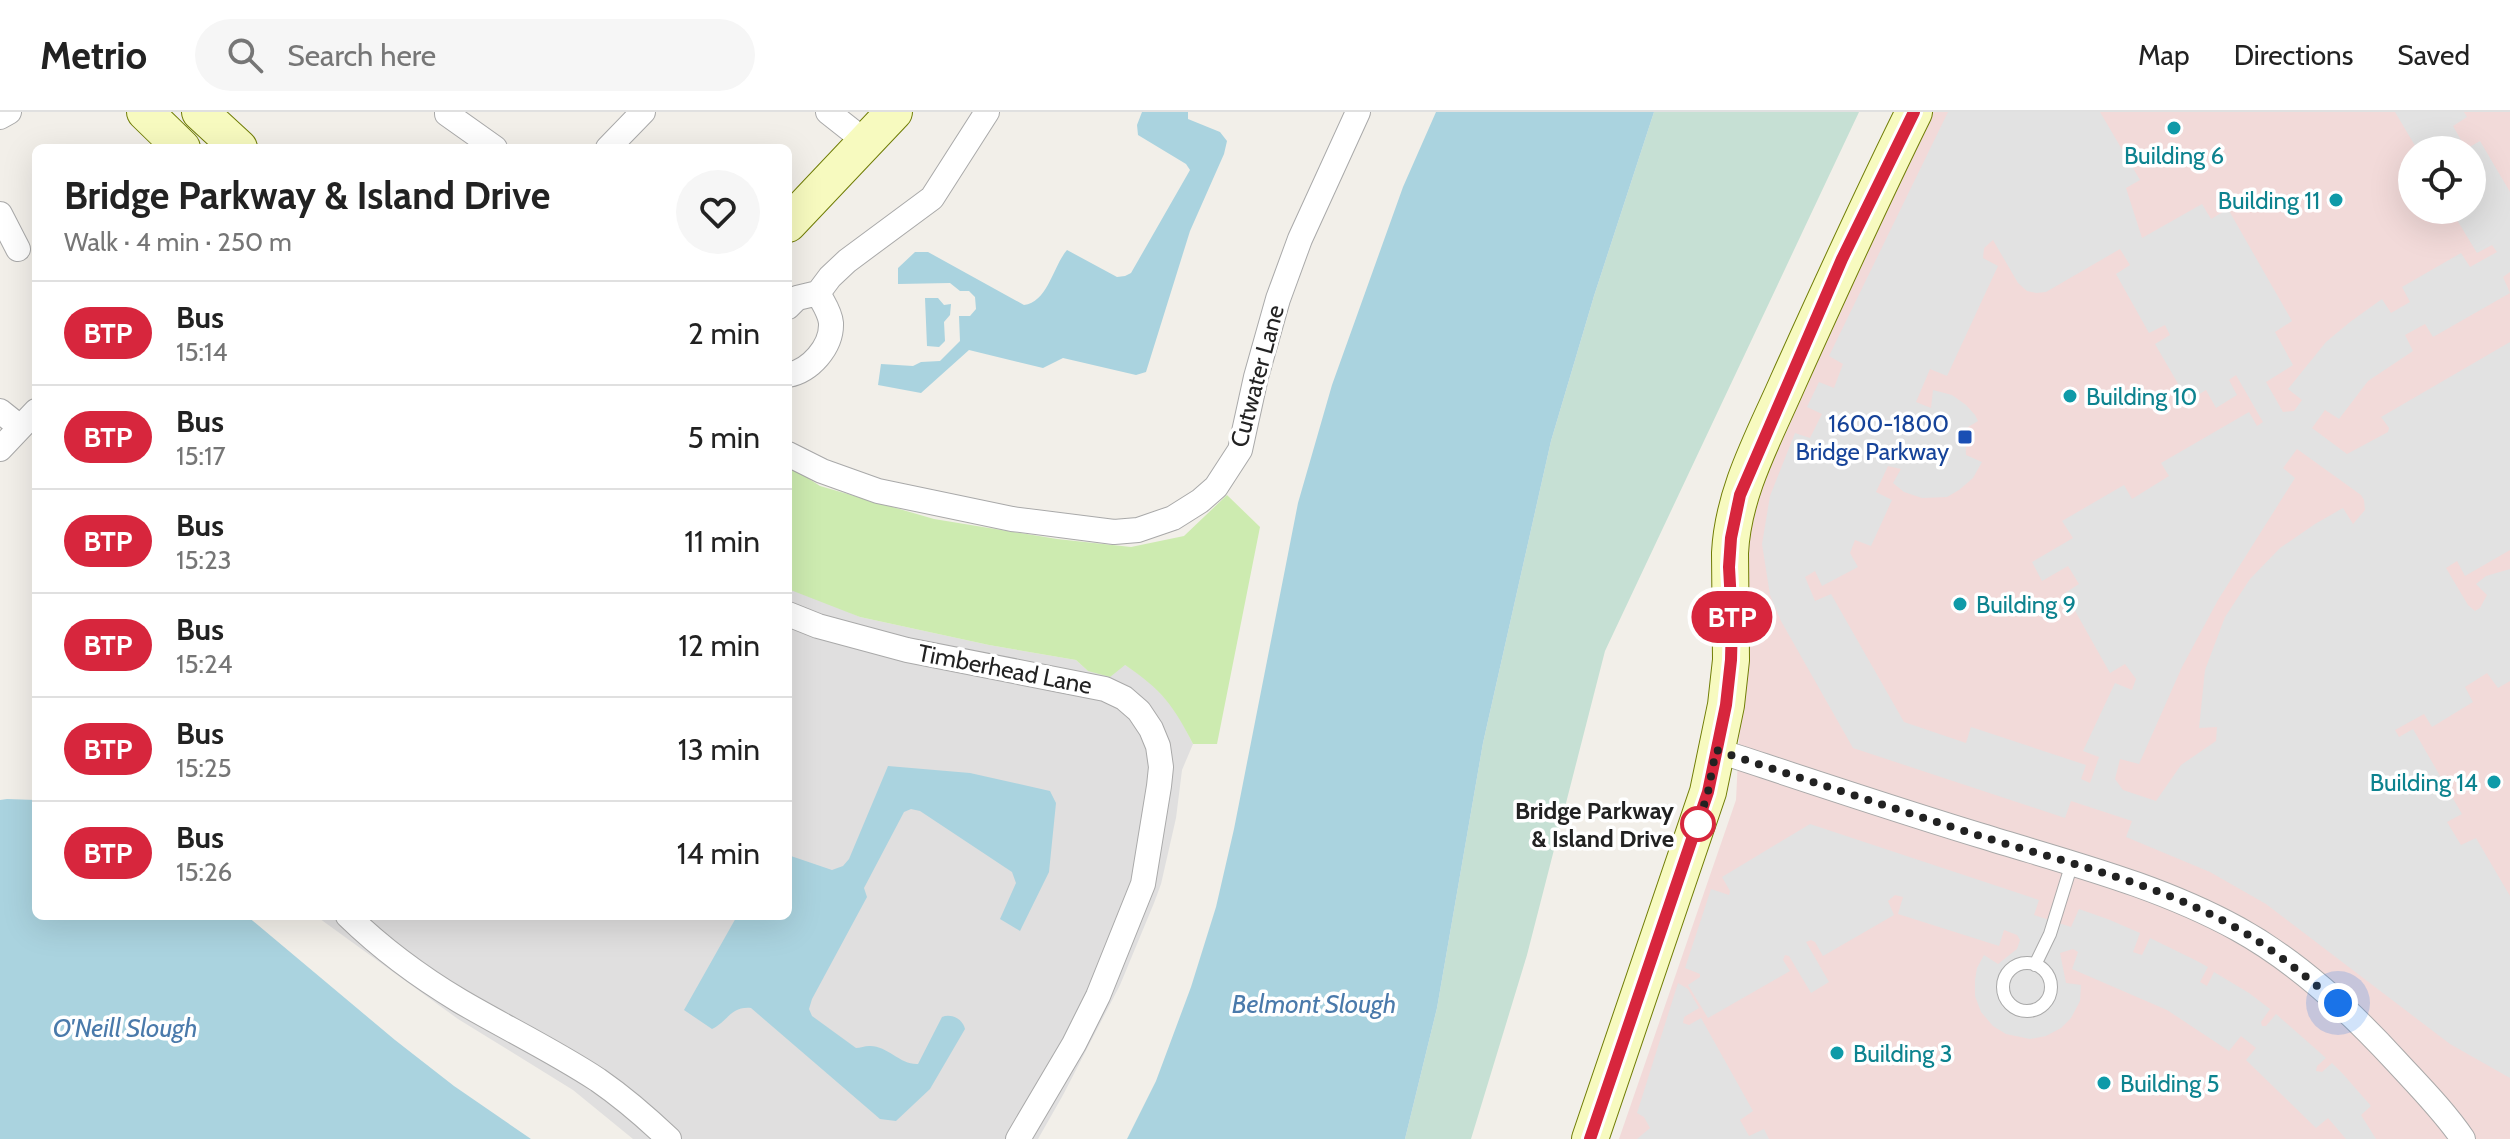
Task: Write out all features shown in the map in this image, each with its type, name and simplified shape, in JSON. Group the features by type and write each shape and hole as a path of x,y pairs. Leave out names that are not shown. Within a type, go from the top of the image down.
{"street":[{"path":"0,117 9,112"},
{"path":"145,112 178,144"},
{"path":"200,112 235,144"},
{"path":"612,144 643,112"},
{"path":"828,112 866,142"},
{"path":"792,220 894,112"},
{"path":"792,303 797,298 818,293 847,261 932,198 987,112"},
{"name":"Cutwater Lane","path":"792,456 822,471 878,491 1012,519 1114,532 1138,530 1173,518 1216,487 1240,450 1278,299 1300,239 1358,112"},
{"path":"1590,1139 1708,792 1726,705 1731,660 1729,567 1731,538 1740,495 1842,259 1914,112"},
{"path":"446,113 489,144"},
{"path":"0,214 18,249"},
{"path":"792,374 807,368 820,354 829,336 831,325 828,311 818,293"},
{"path":"0,411 28,419 0,449"},
{"name":"Timberhead Lane","path":"792,615 907,650 1105,689 1124,698 1139,711 1151,729 1158,746 1161,767 1143,884 1098,996 1018,1139"},
{"path":"1716,750 2127,880 2241,931 2290,963 2361,1024 2429,1097 2463,1139"},
{"path":"353,920 412,969 599,1081 643,1114 669,1139"}],"lane":[{"path":"2035,965 2050,934 2072,863"}],"shaded area":[{"path":"1929,112 2510,112 2510,1139 1619,1139 1736,800 1740,719 1749,665 1748,543 1755,508 1771,460"},
{"path":"1948,112 2100,112 2140,180 2126,188 2142,238 2202,204 2211,219 2228,209 2292,321 2275,332 2293,365 2266,382 2283,412 2294,411 2302,400 2288,389 2326,342 2350,322 2382,299 2391,313 2410,302 2402,287 2461,253 2470,267 2497,252 2492,245 2477,253 2459,224 2486,224 2486,151 2510,192 2510,272 2503,277 2510,293 2433,337 2425,324 2405,335 2413,351 2368,381 2339,419 2325,410 2312,428 2347,454 2388,432 2389,428 2381,417 2510,342 2510,550 2465,576 2457,561 2446,568 2468,605 2475,611 2487,595 2476,584 2486,576 2510,569 2510,681 2498,688 2487,673 2465,687 2473,702 2432,727 2424,714 2395,730 2399,737 2413,729 2462,814 2447,822 2461,845 2476,838 2510,896 2510,1078 2450,1044 2266,904 2210,872 2126,837 2132,821 2071,801 2065,818 1853,748 1781,621 1770,595 1762,544 1770,496 1795,433 1810,438 1822,414 1807,407 1819,382 1834,388 1843,364 1829,356","holes":["1993,240 2018,283 2027,291 2046,292 2120,249 2130,265 2116,274 2149,333 2165,325 2170,335 2155,344 2188,401 2206,390 2216,408 2237,395 2229,380 2236,375 2263,422 2257,426 2249,412 2161,463 2169,476 2132,499 2124,485 2062,521 2073,538 2032,562 2042,581 2068,566 2079,584 2065,593 2110,673 2125,664 2136,679 2132,690 2115,683 2083,751 2099,757 2090,783 2081,779 2086,765 1971,727 1966,743 1904,722 1831,594 1815,601 1805,577 1815,571 1822,586 1858,567 1850,553 1855,540 1871,546 1892,500 1876,492 1888,466 1901,469 1893,483 1904,492 1922,498 1947,497 1973,478 1982,462 1966,455 1965,429 1978,421 1975,415 1952,395 1933,390 1931,408 1916,402 1930,369 1947,376 1998,266 1983,258 1984,248","2297,449 2361,495 2365,510 2353,524 2343,508 2280,548 2250,579 2225,617 2205,670 2199,728 2217,727 2216,741 2181,765 2156,801 2123,790 2115,779 2120,759 2139,764 2182,667 2218,600 2295,478 2283,468"]},
{"path":"2395,112 2464,112 2467,117 2453,126 2459,136 2409,136"},
{"path":"792,587 860,617 1076,660 1088,671 1125,665 1148,680 1176,710 1193,744 1182,770 1176,818 1154,903 1120,985 1038,1139 633,1139 573,1090 458,1019 322,920 792,920"},
{"path":"1810,824 2039,900 2034,915 2071,927 2079,909 2110,920 2140,933 2133,952 2142,955 2150,938 2208,967 2200,982 2207,986 2214,972 2249,993 2270,1009 2261,1022 2262,1026 2266,1026 2276,1014 2326,1058 2316,1071 2322,1072 2332,1063 2343,1074 2371,1106 2361,1115 2376,1139 2346,1139 2328,1118 2316,1128 2246,1060 2256,1048 2241,1036 2229,1051 2167,1010 2072,969 2078,952 2073,949 2060,953 2066,983 2081,985 2080,1001 2071,1018 2046,1036 2030,1039 2006,1034 1993,1026 1981,1012 1975,996 1975,980 1984,955 1998,964 2017,949 2020,940 2017,935 2004,930 1999,946 1898,914 1903,897 1895,895 1888,901 1894,915 1823,956 1815,942 1806,942 1829,982 1811,993 1789,956 1785,955 1783,960 1790,971 1708,1018 1688,985 1700,974 1685,968 1711,889 1729,895 1722,877"},
{"path":"1678,983 1688,989 1699,1008 1684,1017 1683,1023 1689,1025 1701,1018 1753,1111 1740,1120 1749,1136 1764,1129 1769,1139 1637,1139 1650,1128 1644,1117 1637,1113"}],"green space":[{"path":"1654,112 1859,112 1605,651 1527,955 1471,1139 1405,1139 1437,1008 1483,743 1551,441"},
{"path":"792,468 820,486 934,519 1057,539 1131,547 1184,536 1227,495 1260,527 1217,744 1193,744 1165,699 1125,665 1110,677 1088,671 1076,660 860,617 792,591"}],"water":[{"path":"1142,112 1188,112 1188,119 1220,132 1227,141 1190,231 1146,372 1136,375 1063,358 1043,368 969,350 921,393 878,385 881,364 913,366 921,362 940,361 960,341 959,316 970,316 976,309 975,297 969,291 960,291 950,283 898,284 898,268 915,252 928,252 1024,305 1039,297 1067,250 1117,277 1131,273 1190,170 1186,164 1138,135 1137,125"},
{"name":"Belmont Slough","path":"1436,112 1654,112 1551,441 1483,743 1437,1008 1405,1139 1127,1139 1156,1081 1191,987 1216,907 1298,503 1332,385 1403,187"},
{"path":"925,298 938,298 944,305 951,304 950,315 944,322 945,341 939,347 927,346"},
{"path":"888,766 970,773 1050,791 1056,803 1049,872 1020,931 1000,919 1016,883 1012,872 920,811 911,809 904,812 864,888 867,897 812,999 809,1009 812,1016 856,1048 876,1047 918,1064 942,1017 956,1018 965,1029 930,1089 896,1121 880,1119 751,1008 739,1009 712,1029 684,1010 735,920 792,920 792,856 832,870 843,866 849,859"},
{"name":"O'Neill Slough","path":"0,800 32,800 32,920 252,920 395,1040 454,1086 531,1139 0,1139"}],"bus line":[{"name":"BTP","path":"1590,1139 1708,792 1726,705 1731,660 1729,567 1731,538 1740,495 1842,259 1914,112"}],"place":[{"name":"Building 6","path":"2174,128"},
{"name":"Building 11","path":"2336,200"},
{"name":"Building 10","path":"2070,396"},
{"name":"1600-1800 Bridge Parkway","path":"1965,437"},
{"name":"Building 9","path":"1960,604"},
{"name":"Building 14","path":"2494,782"},
{"name":"Bridge Parkway & Island Drive","path":"1698,824"},
{"name":"Building 3","path":"1837,1053"},
{"name":"Building 5","path":"2104,1083"}],"route":[{"path":"1698,824 1697,828 1716,750 2127,880 2241,931 2290,963 2338,1003"}]}
